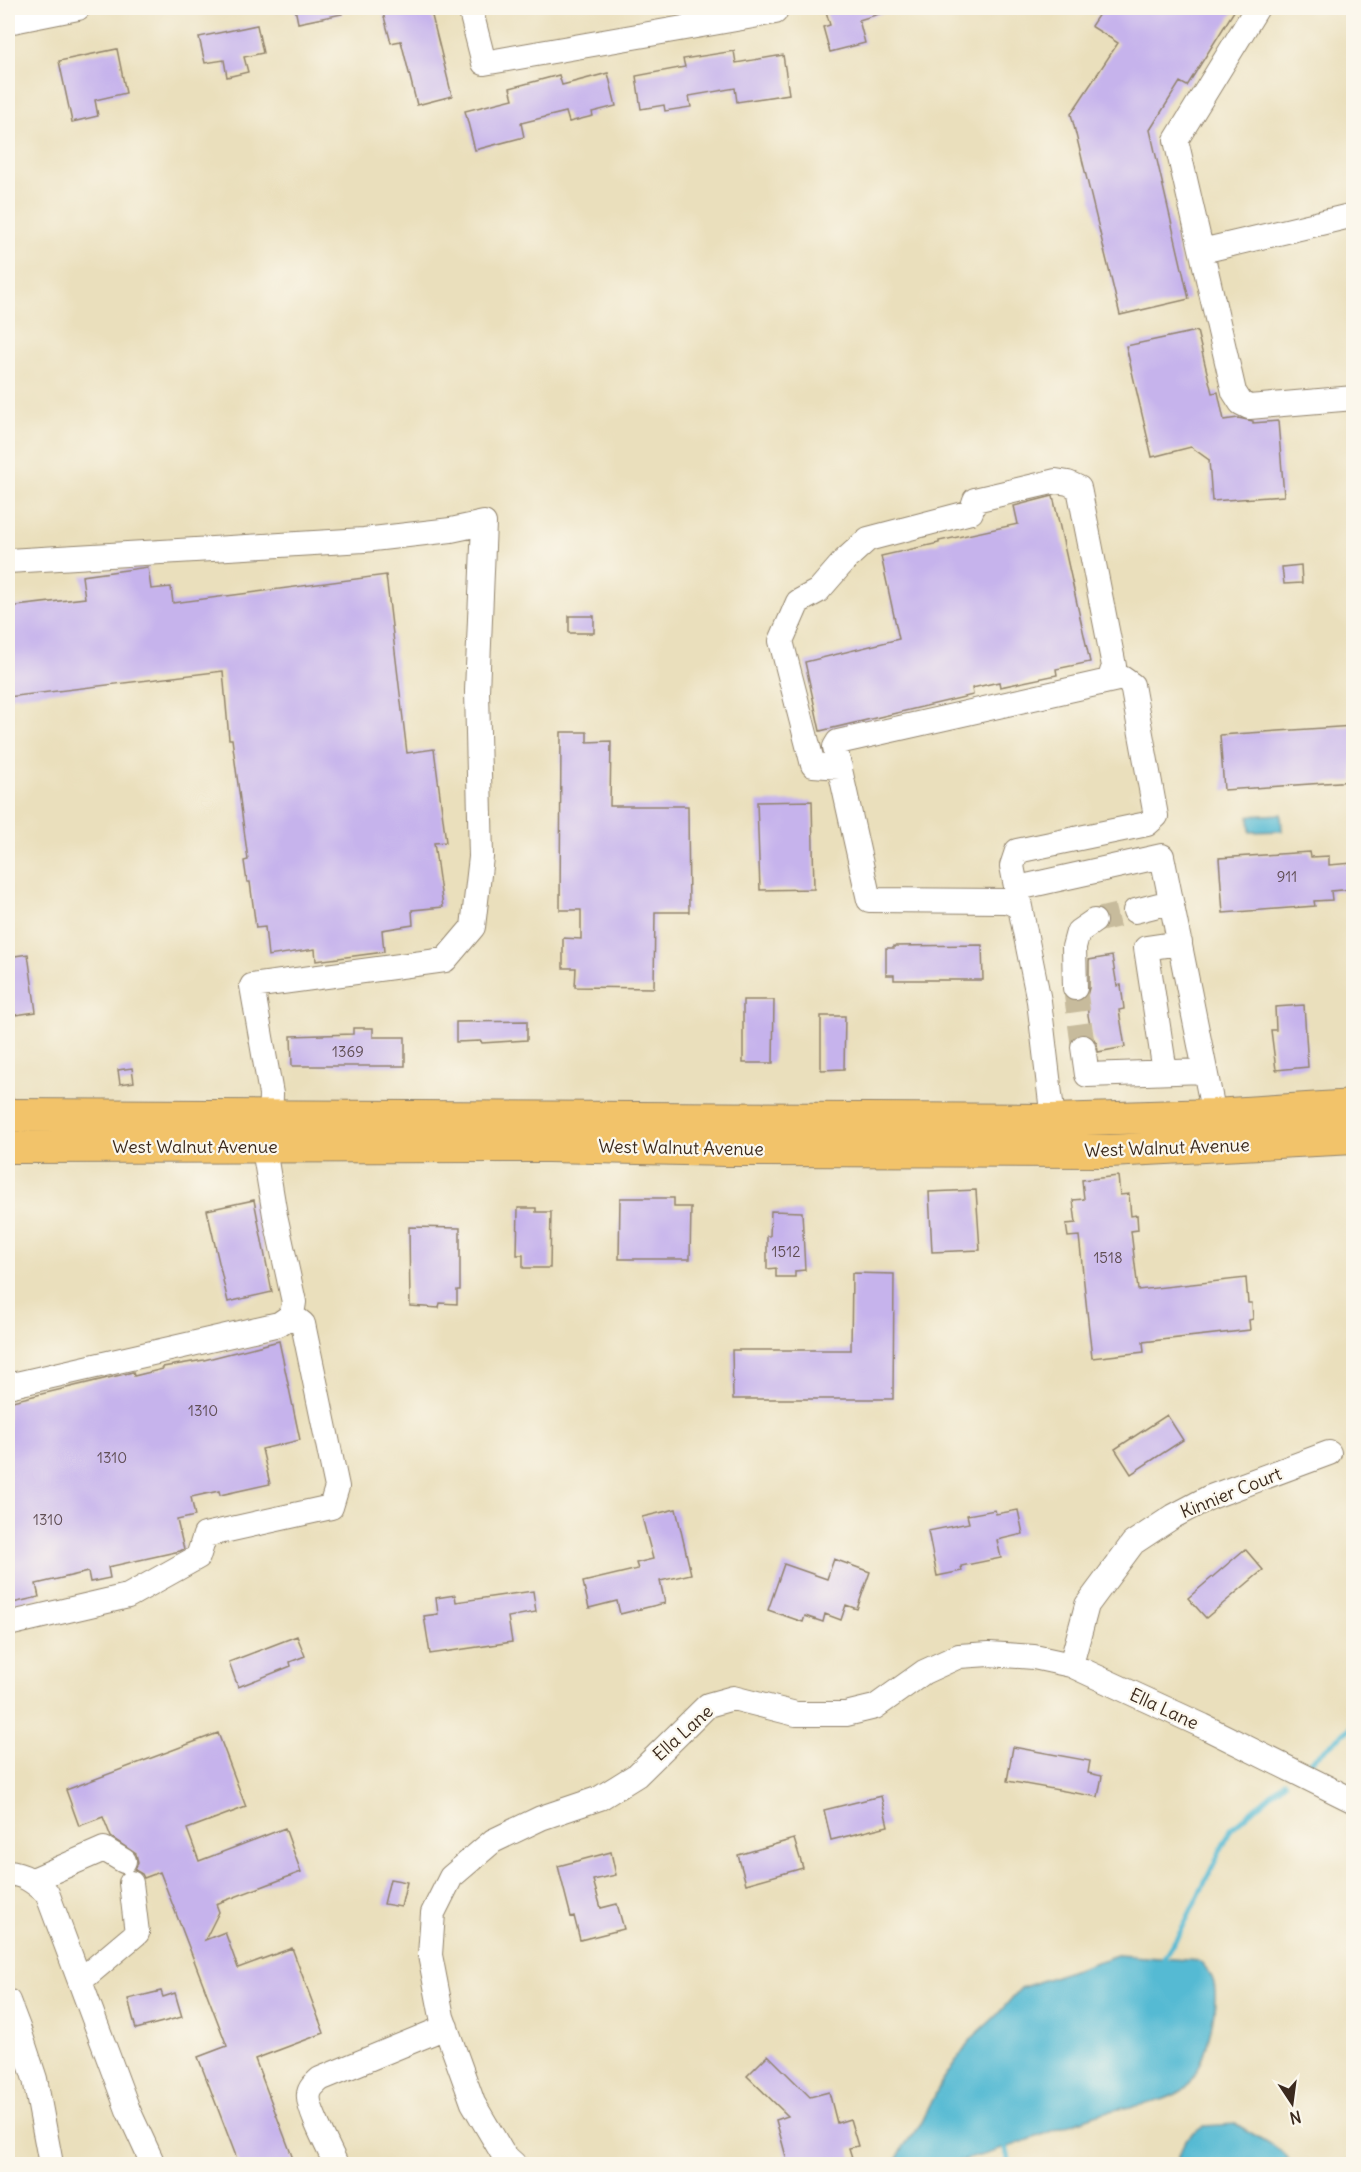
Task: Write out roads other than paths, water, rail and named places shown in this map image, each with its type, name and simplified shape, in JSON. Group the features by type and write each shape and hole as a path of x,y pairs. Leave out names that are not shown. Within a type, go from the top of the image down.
{"main road":[{"name":"West Walnut Avenue","path":"8,1115 1053,1119 1214,1115 1353,1106"},
{"name":"West Walnut Avenue","path":"8,1147 548,1146 728,1150 1057,1151 1205,1148 1353,1138"}],"street":[{"path":"8,22 78,8"},
{"path":"470,8 484,63 775,12"},
{"path":"1257,8 1176,140 1234,392 1241,403 1249,407 1353,398"},
{"path":"1202,251 1353,215"},
{"path":"840,767 813,765 781,641 798,602 818,591 844,560 868,539 971,512 975,500 1056,481 1079,488 1114,666 1109,681"},
{"path":"8,561 364,540 451,530 484,523 477,691 481,857 473,927 445,960 252,986 271,1094 271,1116 265,1155 275,1215 294,1302 292,1315 279,1324 8,1386"},
{"path":"1057,1151 1039,1000 1019,897 1012,866 1017,851 1147,824 1156,816 1132,686 1122,678 838,742 835,747 869,900 1007,901 1019,897 1162,856 1214,1115"},
{"path":"1135,911 1170,902"},
{"path":"1075,988 1074,947 1076,939 1078,932 1094,921"},
{"path":"1165,1072 1146,948 1180,943"},
{"path":"1083,1047 1087,1075 1204,1071"},
{"path":"8,1624 128,1596 198,1557 206,1535 331,1507 337,1487 303,1324 288,1318"},
{"name":"Kinnier Court","path":"1071,1665 1087,1605 1133,1543 1174,1516 1208,1498 1329,1453"},
{"name":"Ella Lane","path":"513,2164 504,2154 473,2103 446,2027 430,1955 433,1913 452,1877 493,1841 541,1818 600,1798 637,1775 708,1705 733,1698 795,1714 846,1714 875,1707 924,1672 959,1656 989,1654 1034,1657 1071,1665 1203,1726 1353,1801"},
{"path":"33,1880 104,1849 128,1872 137,1933 80,1981"},
{"path":"8,1873 33,1880 46,1893 128,2110 153,2164"},
{"path":"8,2001 20,2030 35,2079 51,2164"},
{"path":"336,2164 311,2109 308,2097 311,2088 320,2079 446,2027"}],"water":[{"path":"1281,814 1282,831 1250,832 1249,816"},
{"path":"1117,1955 1200,1961 1212,1977 1215,2005 1209,2038 1198,2070 1183,2090 1162,2100 1095,2115 1021,2143 964,2160 919,2166 894,2164 922,2122 941,2083 970,2040 1021,1988"},
{"path":"1236,2124 1280,2150 1293,2164 1176,2164 1185,2140 1204,2126"}],"waterway":[{"path":"1309,1763 1354,1725"},
{"path":"1164,1958 1181,1931 1231,1829 1285,1782"},
{"path":"1006,2149 1009,2164"}],"tunnel":[{"path":"1094,921 1135,911"},
{"path":"1075,988 1083,1047"}]}
